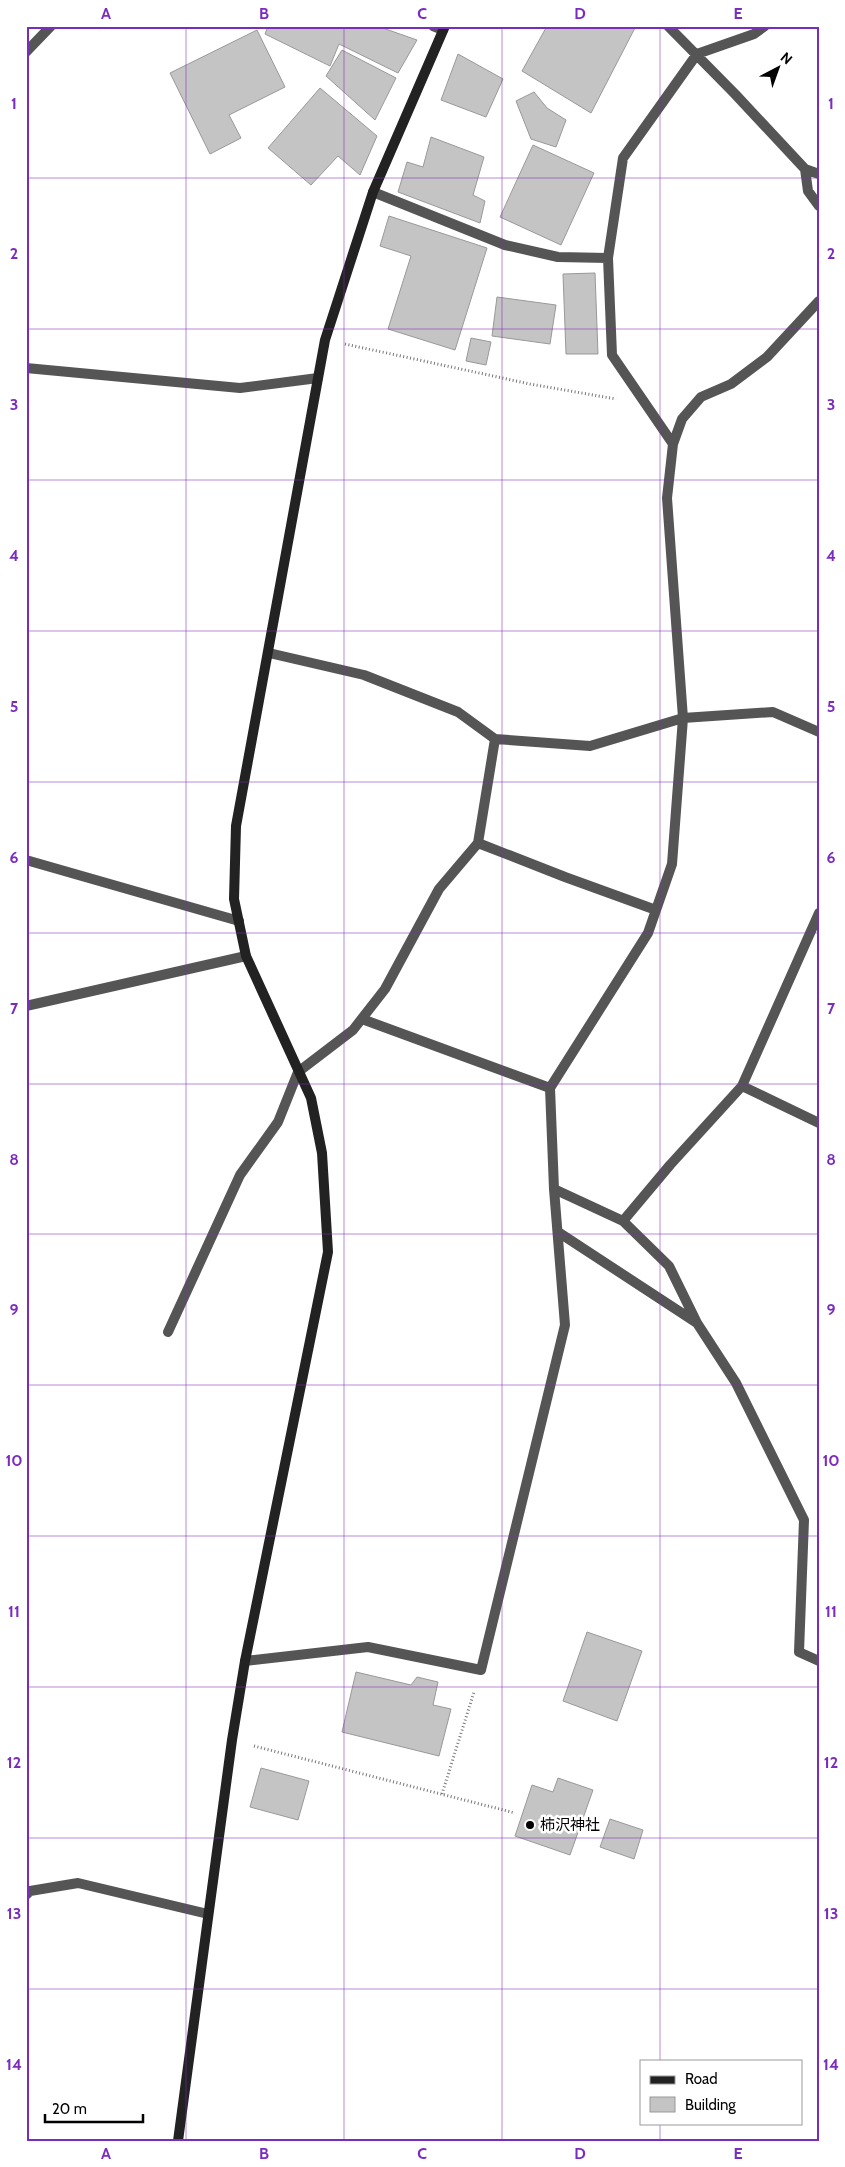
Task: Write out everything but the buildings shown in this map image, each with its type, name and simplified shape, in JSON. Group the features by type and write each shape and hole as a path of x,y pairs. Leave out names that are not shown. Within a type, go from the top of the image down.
{"street":[{"path":"26,52 50,26"},
{"path":"668,26 805,168 819,174"},
{"path":"673,444 612,355 608,258 623,158 696,54 754,34 765,26"},
{"path":"178,2141 232,1740 245,1661 328,1252 322,1153 311,1098 246,956 234,899 236,826 325,340 373,192 441,27"},
{"path":"805,168 808,191 819,206"},
{"path":"373,192 505,245 558,258 608,258"},
{"path":"245,1661 368,1647 481,1670 565,1324 554,1189 550,1088 648,933 672,864 682,718 667,498 673,444 682,419 701,397 731,384 767,357 819,301"},
{"path":"26,368 240,388 318,378"},
{"path":"269,653 364,675 458,712 496,739 590,746 682,718 773,712 819,732"},
{"path":"168,1332 240,1175 278,1122 298,1072 353,1030 362,1019 385,989 439,889 478,843 496,739"},
{"path":"478,843 656,910"},
{"path":"26,860 239,921"},
{"path":"623,1221 670,1165 742,1086 819,913"},
{"path":"26,1006 246,956"},
{"path":"362,1019 550,1088"},
{"path":"742,1086 819,1124"},
{"path":"554,1189 623,1221 669,1266 697,1323 736,1383 804,1520 799,1652 819,1661"},
{"path":"558,1232 697,1323"},
{"path":"26,1895 30,1891 78,1883 208,1914"}],"path":[{"path":"325,340 530,384 647,405"},
{"path":"442,1794 481,1670"},
{"path":"232,1740 515,1813"}],"place":[{"name":"柿沢神社","path":"530,1825"}]}
